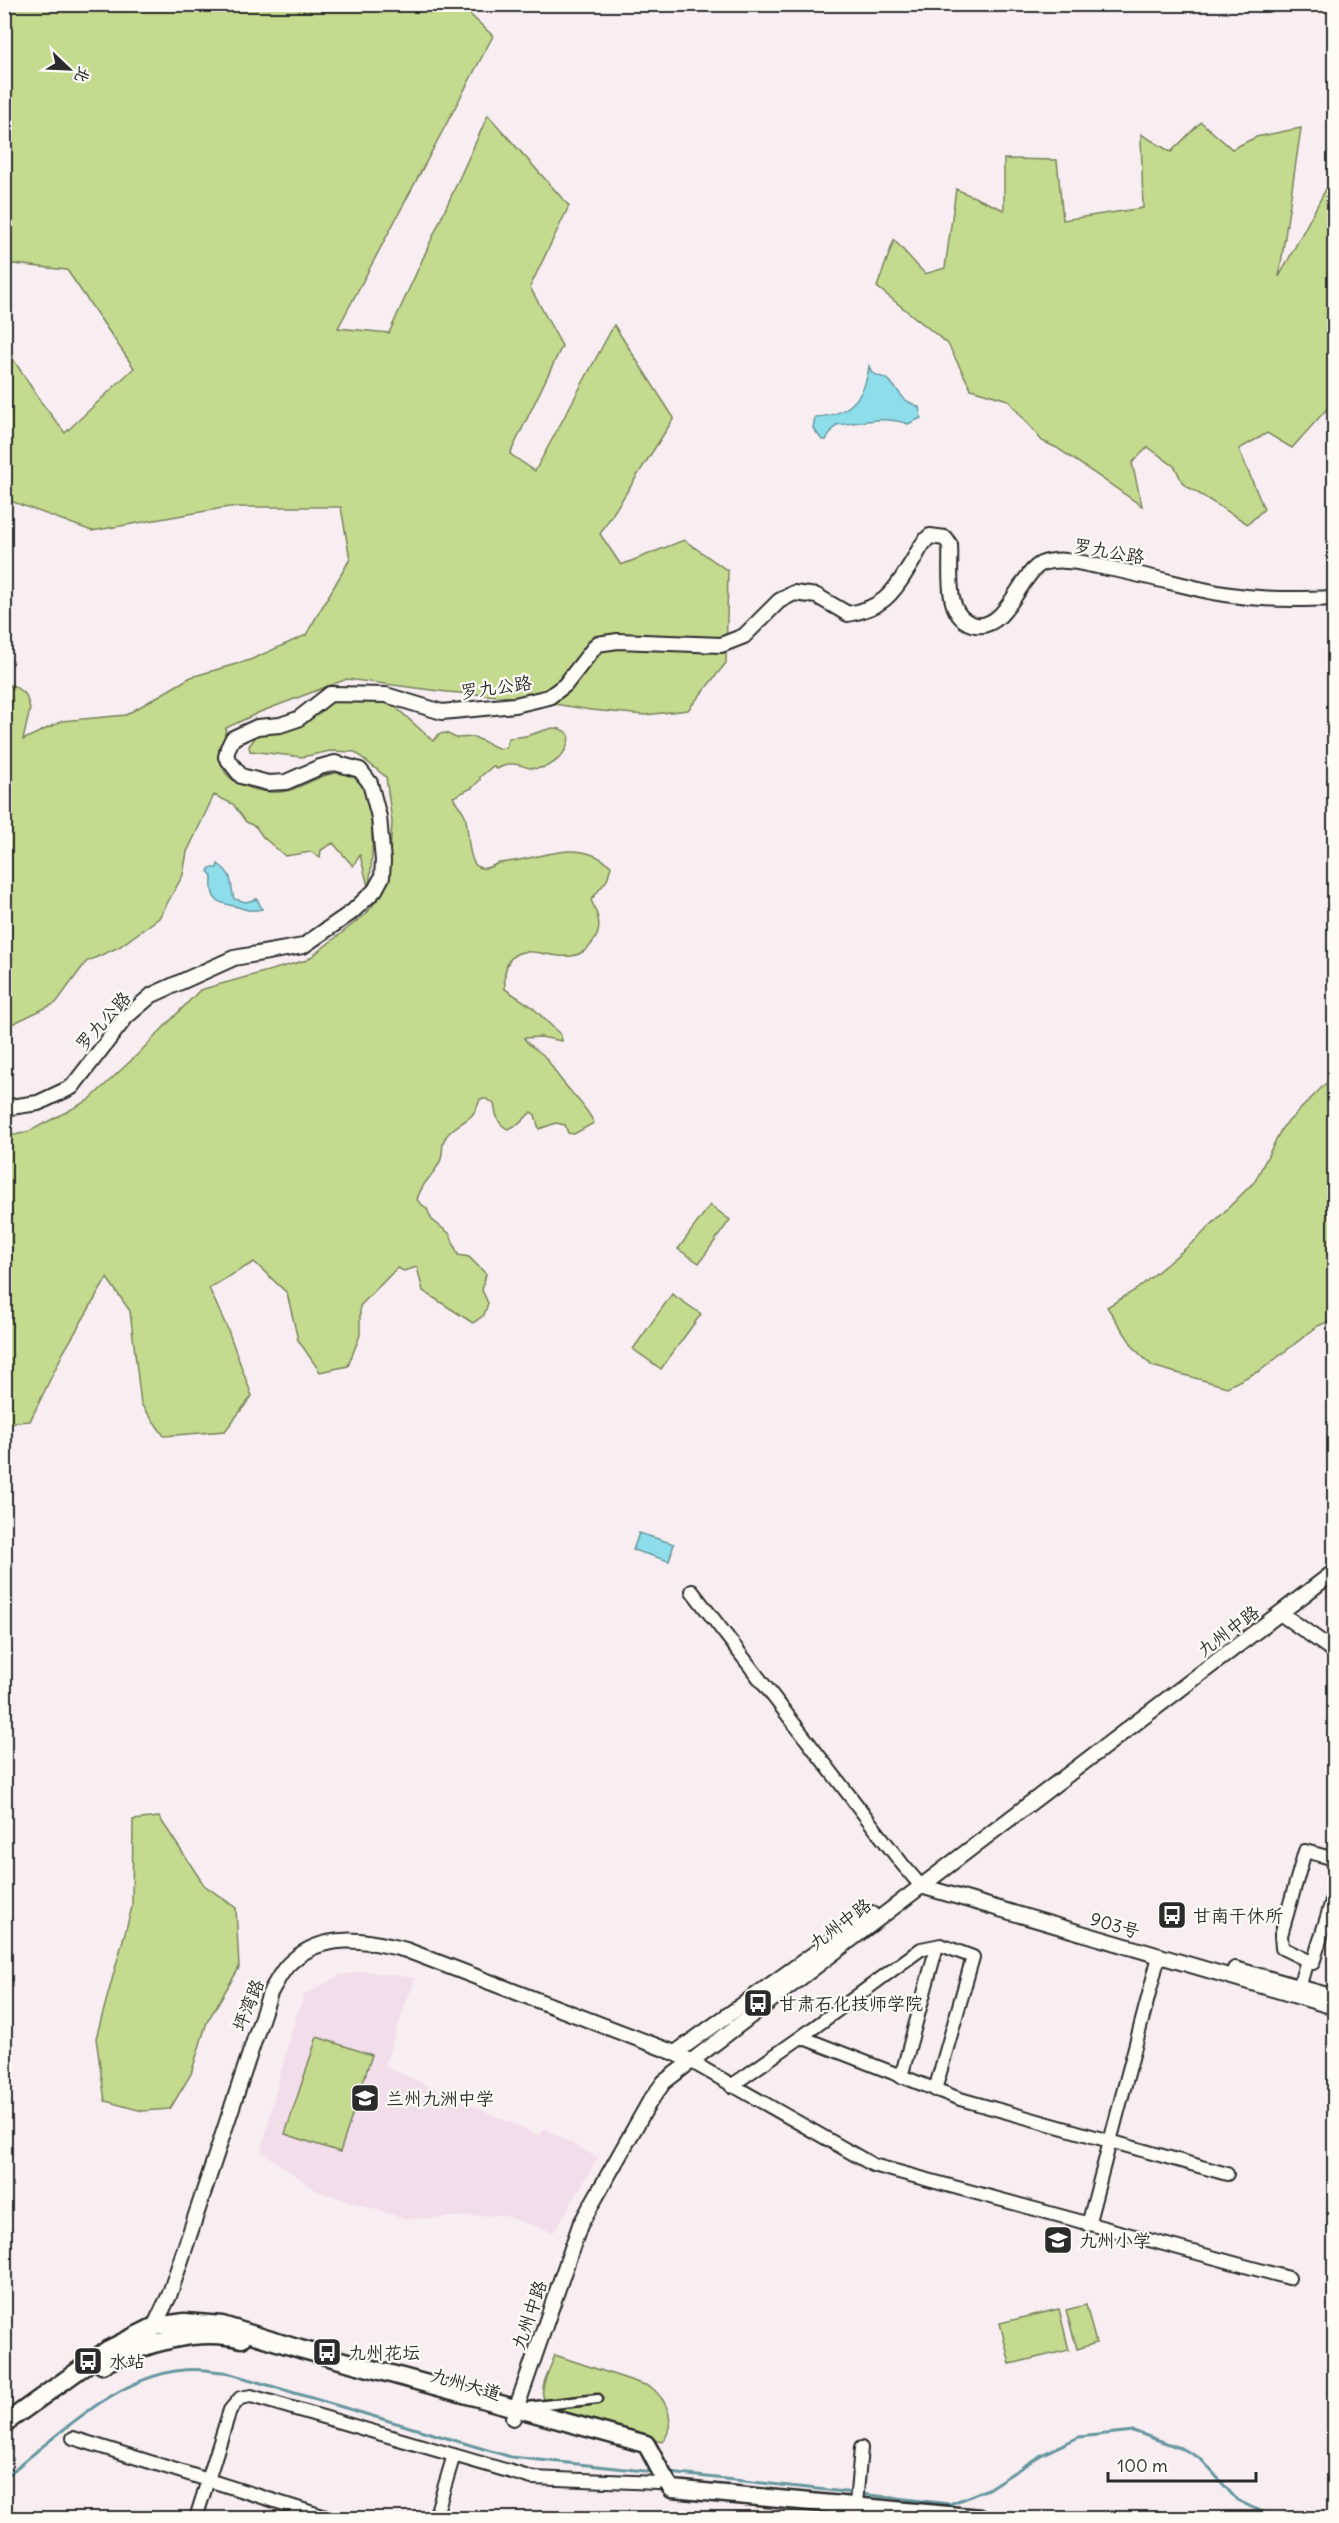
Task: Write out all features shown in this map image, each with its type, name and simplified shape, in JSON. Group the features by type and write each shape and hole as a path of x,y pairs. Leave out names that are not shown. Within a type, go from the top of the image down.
{"main road":[{"path":"4,2424 107,2350 155,2326 185,2322 222,2325 515,2413"},
{"name":"九州大道","path":"4,2430 89,2372 140,2348 160,2341 182,2338 235,2337 515,2413 640,2453 651,2458 659,2479"},
{"path":"659,2479 678,2496 980,2518"},
{"path":"855,2508 879,2518"}],"street":[{"name":"罗九公路","path":"4,1108 38,1103 72,1087 126,1017 152,995 234,958 303,946 352,912 375,890 382,877 383,861 379,817 370,783 360,770 335,763 286,782 268,783 240,776 226,758 233,738 257,728 280,725 298,719 330,694 387,695 442,712 515,705 549,697 566,685 597,644 618,641 721,645 744,636 779,601 794,593 817,596 848,614 870,610 887,598 910,567 921,543 930,536 945,538 950,545 952,600 956,611 968,622 977,625 989,622 1007,609 1024,580 1040,564 1066,561 1149,576 1250,599 1335,598"},
{"path":"675,2053 923,1880 1073,1759 1335,1564"},
{"name":"九州中路","path":"515,2413 564,2266 588,2209 657,2089 923,1880 1335,1572"},
{"path":"692,1591 923,1880 1298,1991 1335,1997"},
{"path":"1280,1613 1335,1651"},
{"path":"1335,1864 1331,1858 1305,1851 1281,1935 1282,1948 1313,1963 1335,1894"},
{"name":"903号","path":"923,1880 1121,1946 1298,1991 1335,2007"},
{"name":"坪湾路","path":"140,2348 155,2326 169,2296 270,1993 289,1963 312,1947 343,1940 376,1943 406,1950 675,2053 690,2061"},
{"path":"731,2086 921,1949 941,1945 973,1957 935,2090"},
{"path":"901,2077 937,1946"},
{"path":"1088,2225 1159,1956"},
{"path":"1298,1991 1307,1960"},
{"path":"801,2037 935,2090 1227,2174"},
{"path":"690,2061 873,2166 1289,2278"},
{"path":"196,2518 230,2410 240,2398 251,2396 532,2478 659,2479"},
{"path":"515,2413 598,2399"},
{"path":"73,2438 329,2518"},
{"path":"855,2508 861,2448"},
{"path":"435,2518 454,2455"}],"shaded area":[{"name":"兰州九洲中学","path":"363,1971 415,1978 384,2066 540,2136 544,2128 598,2158 554,2232 502,2215 406,2219 317,2191 261,2151 291,2031 304,1995 340,1975"}],"green space":[{"path":"5,5 460,5 493,36 338,328 389,333 488,115 569,206 530,287 562,346 510,454 535,471 614,325 674,418 600,534 621,565 684,540 728,571 726,663 688,710 645,715 591,710 512,697 447,692 347,679 260,712 226,728 222,765 232,779 249,788 269,792 286,791 326,775 339,773 352,776 362,786 368,800 371,818 372,856 369,885 360,855 353,866 333,843 321,850 320,858 311,852 285,856 263,837 256,827 246,822 233,804 214,795 187,852 183,875 159,918 119,947 86,962 56,1003 14,1023 5,1024 5,684 14,686 26,695 30,709 23,740 62,721 126,715 191,677 250,660 306,635 350,559 341,507 229,507 92,531 5,499 4,345 41,402 65,433 134,368 67,270 5,263"},
{"path":"1201,122 1232,149 1256,137 1301,128 1279,277 1326,189 1334,188 1334,401 1292,448 1267,433 1239,449 1264,509 1248,524 1183,484 1175,467 1148,447 1132,463 1142,506 1057,448 1042,441 1008,400 971,389 948,344 877,287 894,240 925,274 945,268 956,189 1004,210 1004,159 1057,160 1063,220 1143,208 1141,134 1171,152"},
{"path":"330,698 390,702 433,741 439,734 446,733 456,738 474,737 500,749 506,747 509,738 527,736 552,728 565,731 569,735 566,749 551,764 537,768 514,764 497,769 493,766 480,777 472,788 453,797 464,813 470,852 478,867 486,868 498,863 571,851 584,852 598,857 611,866 607,880 591,900 599,929 595,939 586,949 577,955 566,956 524,952 511,958 505,975 505,989 531,1006 561,1035 562,1041 541,1037 524,1038 548,1060 559,1078 584,1106 594,1123 574,1134 568,1133 565,1125 556,1123 539,1129 535,1115 531,1112 519,1124 508,1129 499,1122 494,1104 487,1099 480,1099 471,1117 446,1136 439,1164 422,1188 417,1200 427,1209 432,1220 450,1234 458,1255 469,1257 486,1274 482,1290 488,1303 484,1315 473,1323 423,1291 417,1267 404,1271 397,1268 360,1306 360,1335 348,1366 320,1372 298,1340 287,1293 254,1262 209,1288 228,1330 252,1396 225,1431 164,1436 141,1404 130,1311 107,1278 63,1353 30,1421 5,1423 4,1137 28,1132 89,1100 137,1055 200,990 307,960 366,914 381,895 389,870 392,822 386,777 355,752 330,751 302,757 250,751 249,746 258,734 283,728"},
{"path":"1334,1075 1334,1319 1318,1326 1261,1370 1227,1387 1152,1366 1135,1349 1107,1307 1137,1289 1198,1238 1255,1181 1282,1128"},
{"path":"710,1205 730,1220 699,1263 678,1249"},
{"path":"672,1294 701,1314 661,1369 633,1349"},
{"path":"159,1817 204,1885 236,1908 239,1968 207,2022 191,2074 170,2109 142,2111 105,2101 96,2038 132,1907 133,1820"},
{"path":"317,2037 372,2055 340,2152 285,2134"},
{"path":"1086,2305 1096,2343 1077,2349 1066,2310"},
{"path":"1059,2309 1069,2350 1010,2364 1000,2323"},
{"path":"555,2355 651,2387 662,2399 670,2420 667,2435 662,2442 557,2417 549,2409 543,2395 545,2381"}],"water":[{"path":"869,366 872,373 889,380 905,400 919,407 921,418 908,424 881,420 836,425 826,440 822,440 813,428 815,417 837,413 853,403 864,387"},
{"path":"218,864 227,872 231,880 234,899 246,902 257,899 262,909 247,910 221,903 214,897 212,876 208,871 210,868 217,868"},
{"path":"639,1533 674,1544 669,1561 633,1550"}],"waterway":[{"path":"4,2478 110,2396 158,2375 193,2369 224,2372 511,2457 654,2472"},
{"path":"860,2494 950,2504 988,2489 1041,2455 1079,2437 1133,2431 1183,2449 1200,2458 1237,2500 1274,2518"},
{"path":"670,2473 854,2493"}],"place":[{"name":"甘南干休所","path":"1172,1915"},
{"name":"甘肃石化技师学院","path":"758,2003"},
{"name":"兰州九洲中学","path":"365,2098"},
{"name":"九州小学","path":"1058,2240"},
{"name":"九州花坛","path":"327,2352"},
{"name":"水站","path":"88,2361"}]}
